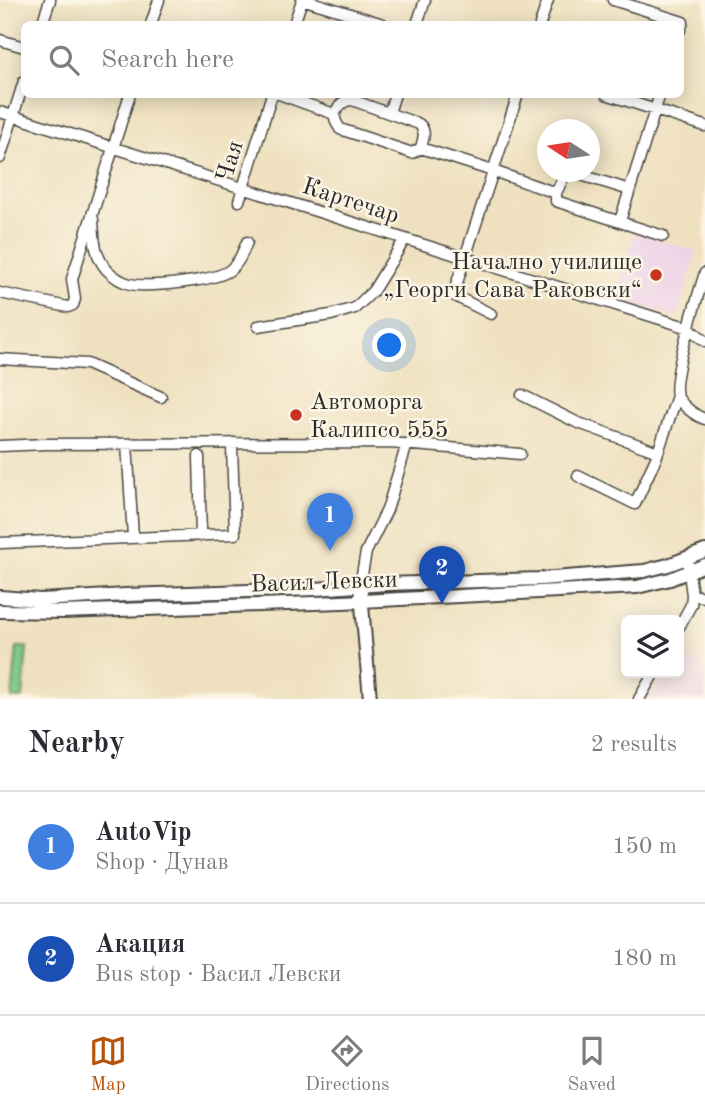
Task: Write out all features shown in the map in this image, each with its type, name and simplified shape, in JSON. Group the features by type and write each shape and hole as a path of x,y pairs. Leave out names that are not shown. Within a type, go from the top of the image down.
{"main road":[{"name":"Васил Левски","path":"0,597 41,600 540,579 644,570 668,565 705,551"},
{"name":"Васил Левски","path":"0,611 63,612 637,587 670,579 705,565"},
{"path":"360,585 370,699"}],"street":[{"path":"44,21 50,0"},
{"path":"152,21 159,0"},
{"path":"295,21 304,0 373,21"},
{"path":"418,21 425,0"},
{"path":"541,21 548,0"},
{"path":"613,0 633,3 671,21"},
{"path":"0,40 21,46"},
{"path":"0,158 21,91"},
{"path":"0,293 68,307 73,305 75,299 72,279 129,98"},
{"name":"Чая","path":"239,201 271,98"},
{"path":"290,98 334,114"},
{"path":"389,113 394,98"},
{"path":"491,314 453,295 517,98"},
{"path":"618,98 705,126"},
{"path":"620,221 659,98"},
{"path":"334,114 342,103 352,100 419,124 424,131 421,148"},
{"name":"Картечар","path":"0,112 689,328"},
{"path":"334,114 340,128 412,153 421,148 556,193"},
{"path":"562,182 556,193 556,201 663,236"},
{"path":"600,182 630,191"},
{"path":"92,213 98,257 106,269 129,284 169,285 229,271 239,260 247,242"},
{"path":"258,326 331,315 355,308 373,291 405,239"},
{"path":"578,476 635,504 658,452 677,396 676,385 705,273"},
{"path":"689,328 705,341"},
{"path":"0,359 87,364 161,397"},
{"path":"522,395 576,422 658,452"},
{"path":"677,396 700,418 705,419"},
{"path":"0,543 235,534 234,443"},
{"path":"127,444 133,537"},
{"path":"360,585 366,552 387,510 407,444"},
{"path":"0,446 407,444 520,454"},
{"path":"199,456 201,536"},
{"path":"684,618 691,605 692,595 687,558"},
{"path":"692,595 705,597"},
{"path":"639,699 651,678"}],"shaded area":[{"name":"Начално училище „Георги Сава Раковски“","path":"635,233 697,251 677,317 616,298"},
{"path":"684,655 705,667 705,699 649,699 663,678 684,678"}],"green space":[{"path":"17,647 27,647 23,698 12,698"}],"place":[{"name":"Начално училище „Георги Сава Раковски“","path":"656,275"},
{"name":"Автоморга Калипсо 555","path":"296,415"},
{"name":"AutoVip","path":"330,551"},
{"name":"Акация","path":"442,604"}]}
